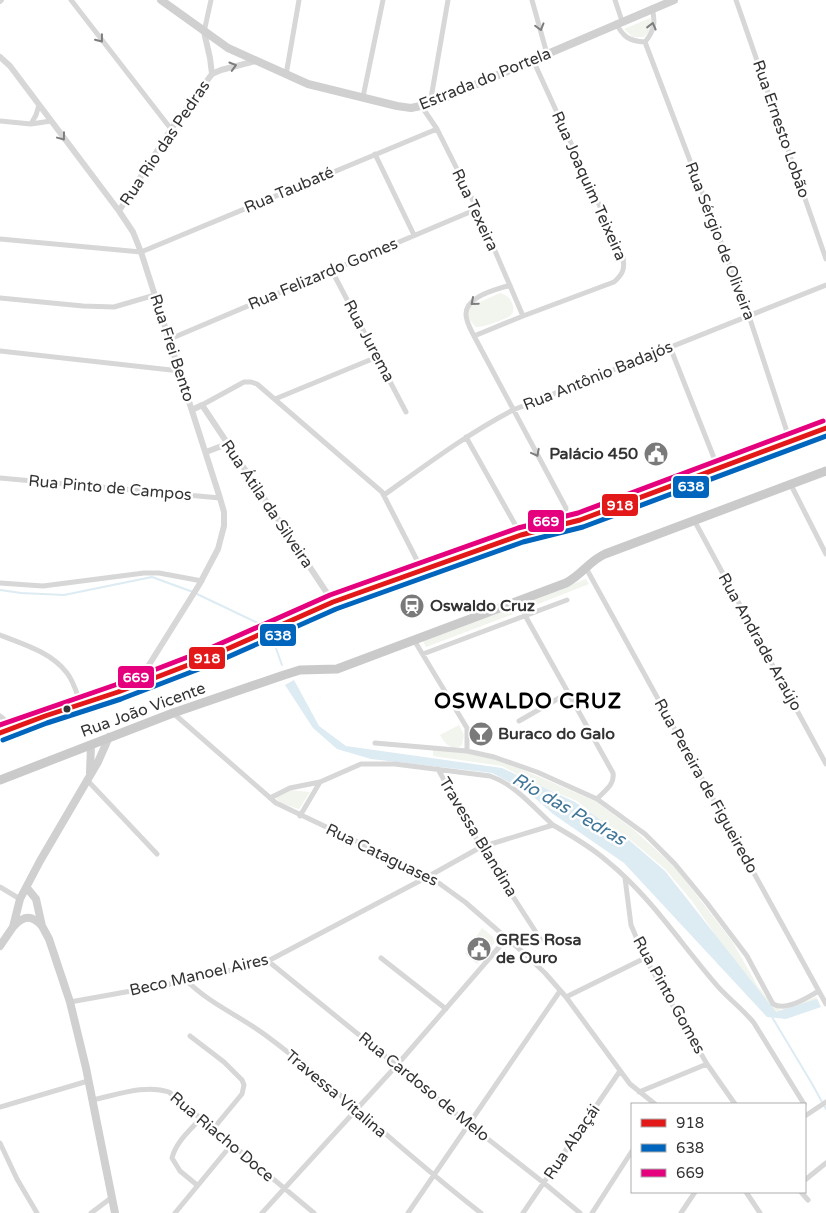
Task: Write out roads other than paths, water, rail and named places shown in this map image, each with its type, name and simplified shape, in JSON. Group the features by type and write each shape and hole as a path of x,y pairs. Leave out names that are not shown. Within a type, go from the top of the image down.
{"main road":[{"name":"Estrada do Portela","path":"161,0 228,48 256,61 308,84 396,106 426,105 674,0"},
{"path":"0,734 130,687 142,678 153,678 210,657 333,602 521,535 580,520 826,428"},
{"name":"Rua João Vicente","path":"0,780 173,713 292,672 337,669 566,583 578,576 592,561 605,554 826,471"},
{"path":"152,666 164,674"},
{"path":"13,927 20,899 98,762 110,737"},
{"path":"88,777 91,745"},
{"path":"27,888 36,899 42,926 49,939 70,1002 115,1213"},
{"path":"0,946 13,927 26,917 33,918 42,926"}],"street":[{"path":"70,0 171,129"},
{"path":"204,32 211,0"},
{"path":"286,74 299,0"},
{"path":"363,98 383,0"},
{"path":"426,105 448,0"},
{"path":"532,0 548,54"},
{"path":"615,0 623,36 633,42 645,42 650,36 654,24 652,8"},
{"name":"Rua Ernesto Lobão","path":"736,0 826,259"},
{"name":"Rua Rio das Pedras","path":"204,32 212,74"},
{"name":"Rua Sérgio de Oliveira","path":"645,42 749,316 790,441"},
{"name":"Rua Frei Bento","path":"0,57 10,66 119,211 132,232 141,252 170,339 224,512 221,542 200,583 152,666 142,678"},
{"name":"Rua Joaquim Teixeira","path":"474,336 614,282 624,270 623,257 533,60"},
{"name":"Rua Rio das Pedras","path":"119,211 171,129 212,74 256,61"},
{"path":"31,124 39,105"},
{"name":"Rua Texeira","path":"426,105 476,209 523,316"},
{"path":"0,121 31,124 51,122"},
{"name":"Rua Taubaté","path":"141,252 437,129"},
{"path":"375,154 414,235"},
{"name":"Rua Felizardo Gomes","path":"170,339 476,209"},
{"path":"0,239 141,252"},
{"name":"Rua Jurema","path":"332,271 406,412"},
{"path":"510,284 484,294 470,304 466,314 474,336 566,508 565,514 545,529"},
{"name":"Rua Antônio Badajós","path":"384,495 466,437 513,410 826,285"},
{"path":"0,298 83,306 114,306 155,295"},
{"path":"670,347 718,468"},
{"path":"0,351 180,371"},
{"path":"274,399 377,357"},
{"path":"192,410 244,382 257,384 378,488 384,495 422,570"},
{"name":"Rua Átila da Silveira","path":"202,405 333,602"},
{"path":"466,437 521,535"},
{"path":"206,452 227,444"},
{"name":"Rua Pinto de Campos","path":"0,478 220,498"},
{"path":"791,485 826,554"},
{"name":"Rua Andrade Araújo","path":"694,520 826,764"},
{"name":"Rua Pereira de Figueiredo","path":"586,568 825,1003"},
{"path":"0,583 43,586 144,573 159,573 200,583"},
{"path":"423,654 567,600"},
{"path":"517,601 613,773 614,780 612,784 597,799"},
{"path":"0,634 45,654 56,663 67,673 81,705"},
{"path":"414,640 467,728 467,750"},
{"path":"152,666 153,678"},
{"path":"519,721 568,693"},
{"name":"Rua Cataguases","path":"173,713 270,798 300,816 351,838 429,876 465,902 545,973 566,997 620,1071 639,1092 654,1103"},
{"path":"0,716 14,728"},
{"path":"375,743 467,750 514,763 597,799 645,834 675,864 708,903 747,956 773,1004 782,1007 788,1006 820,992"},
{"name":"Travessa Blandina","path":"270,798 290,788 320,782 360,764 396,764 438,769 481,847 542,940"},
{"path":"438,769 501,779 553,825 597,852 645,898 715,983 747,1014 804,1103"},
{"path":"88,777 157,854"},
{"path":"300,816 320,782"},
{"name":"Beco Manoel Aires","path":"70,1002 187,981 268,961 481,847 553,825"},
{"name":"Rua Pinto Gomes","path":"625,878 631,925 645,958 706,1064 734,1103"},
{"path":"0,887 20,899"},
{"path":"262,1213 397,1066 507,938"},
{"path":"381,958 446,1009"},
{"path":"566,997 645,958"},
{"name":"Rua Cardoso de Melo","path":"268,961 580,1213"},
{"name":"Travessa Vitalina","path":"187,981 198,992 267,1036 481,1213"},
{"path":"408,1213 470,1126 560,991"},
{"path":"190,1036 224,1062 242,1080 244,1085 242,1094 213,1129"},
{"path":"639,1092 706,1064"},
{"name":"Rua Abaçái","path":"523,1213 620,1071"},
{"path":"0,1107 88,1080"},
{"name":"Rua Riacho Doce","path":"92,1100 148,1088 159,1088 169,1092 314,1213"},
{"path":"807,1115 826,1102"},
{"path":"197,1185 180,1171 172,1158 174,1150 201,1118"},
{"path":"0,1143 17,1179 37,1213"},
{"path":"175,1213 232,1144"},
{"path":"592,1213 631,1153"},
{"path":"806,1179 826,1163"},
{"path":"682,1212 694,1193"},
{"path":"747,1193 760,1213"},
{"path":"802,1193 808,1200"},
{"path":"91,1213 111,1198"}],"water":[{"path":"294,680 319,726 346,746 502,768 575,802 629,840 665,871 776,1012 817,999 821,1007 786,1019 767,1017 624,863 553,814 528,792 492,773 371,759 337,749 313,728 285,685"}],"waterway":[{"name":"Rio das Pedras","path":"0,590 64,595 152,577 193,592"},
{"name":"Rio das Pedras","path":"197,594 258,623"},
{"name":"Rio das Pedras","path":"273,640 282,665"},
{"path":"772,1017 826,1109"}],"place":[{"name":"Palácio 450","path":"656,454"},
{"name":"Oswaldo Cruz","path":"412,606"},
{"name":"Buraco do Galo","path":"481,734"},
{"name":"GRES Rosa de Ouro","path":"479,949"}],"district":[{"name":"OSWALDO CRUZ","path":"528,701"}]}
